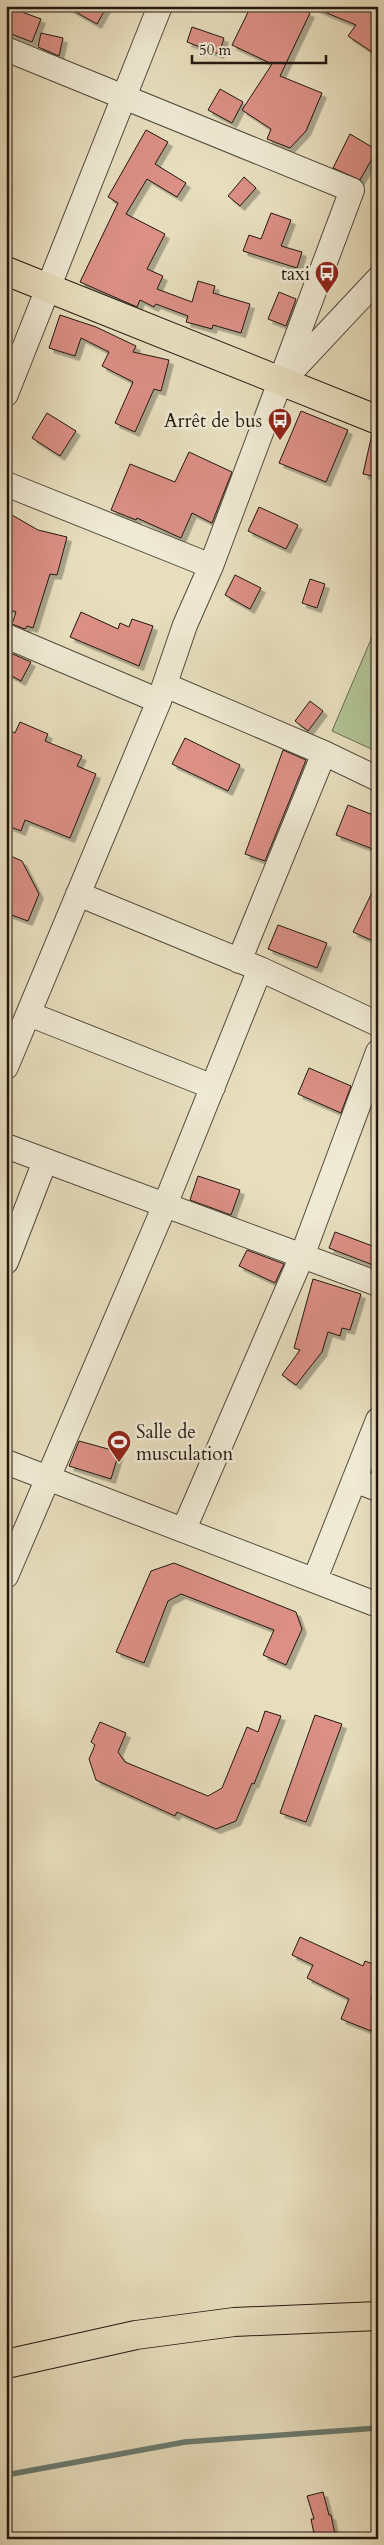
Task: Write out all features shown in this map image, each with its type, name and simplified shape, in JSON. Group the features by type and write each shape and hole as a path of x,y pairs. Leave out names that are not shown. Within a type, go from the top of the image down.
{"main road":[{"path":"6,271 378,420"},
{"path":"6,2364 136,2335 224,2324 378,2316"}],"street":[{"path":"6,394 160,6"},
{"path":"6,50 352,190 282,382 211,566 185,625 162,693 29,1014 12,1039 6,1067"},
{"path":"282,382 378,279"},
{"path":"6,484 211,566"},
{"path":"6,636 324,753 378,779"},
{"path":"6,1576 165,1205 213,1087 250,965 324,753"},
{"path":"78,894 250,965 378,1024"},
{"path":"29,1014 213,1087"},
{"path":"184,1529 302,1256 378,1052"},
{"path":"6,1146 378,1284"},
{"path":"6,1262 45,1161"},
{"path":"315,1579 378,1420"},
{"path":"6,1462 315,1579 378,1605"},
{"path":"354,1480 378,1489"}],"green space":[{"path":"378,623 378,752 332,731"}],"building":[{"path":"6,6 41,19 32,42 6,32"},
{"path":"65,6 107,6 97,24"},
{"path":"251,6 296,6 310,13 280,76 322,93 306,131 290,148 267,139 271,129 242,110 272,64 232,45"},
{"path":"310,6 365,6 378,15 378,56 348,36 356,25"},
{"path":"192,27 224,38 219,54 187,42"},
{"path":"41,33 63,38 59,56 38,47"},
{"path":"220,89 243,102 232,123 208,110"},
{"path":"146,130 168,142 155,164 186,183 177,197 147,179 126,214 165,234 147,269 163,276 157,289 192,302 198,281 215,286 213,293 250,304 241,333 213,325 212,329 186,322 188,316 156,304 154,307 140,300 137,307 80,282 118,203 108,197"},
{"path":"350,134 377,150 360,180 333,168"},
{"path":"244,177 256,188 240,206 228,196"},
{"path":"271,213 291,220 281,246 302,252 297,268 243,251 249,235 261,239"},
{"path":"279,292 296,299 286,326 268,319"},
{"path":"60,315 96,327 136,346 133,352 169,360 161,391 154,389 135,432 115,423 133,382 102,366 109,352 81,338 75,356 49,348"},
{"path":"301,411 348,430 326,482 279,463"},
{"path":"47,413 76,431 60,456 32,438"},
{"path":"372,434 378,435 378,477 363,474"},
{"path":"189,452 232,472 212,523 192,513 181,538 137,518 136,520 111,510 130,464 175,482"},
{"path":"259,507 298,525 286,549 248,531"},
{"path":"12,515 38,530 67,537 57,575 50,574 33,628 27,626 25,629 12,624 16,612 6,608 6,524"},
{"path":"235,575 261,588 250,609 225,595"},
{"path":"310,579 325,584 317,608 302,603"},
{"path":"81,612 118,629 120,623 129,627 132,619 153,626 139,666 70,637"},
{"path":"6,651 31,662 21,681 6,673"},
{"path":"310,701 323,711 308,731 295,721"},
{"path":"20,722 48,734 45,741 82,756 77,766 96,774 70,838 25,820 21,831 6,825 6,729 15,733"},
{"path":"185,738 240,765 228,791 172,764"},
{"path":"283,750 306,760 265,861 245,854"},
{"path":"348,805 378,817 378,851 336,835"},
{"path":"6,854 22,861 39,894 28,921 6,913"},
{"path":"378,880 378,943 353,932"},
{"path":"278,925 327,943 317,968 268,949"},
{"path":"309,1068 351,1086 341,1113 298,1094"},
{"path":"198,1176 240,1190 231,1215 190,1200"},
{"path":"335,1232 378,1248 373,1265 329,1248"},
{"path":"247,1250 284,1264 275,1283 239,1266"},
{"path":"313,1279 361,1294 350,1330 342,1328 340,1336 328,1332 322,1352 296,1385 282,1375 300,1350 294,1348"},
{"path":"79,1441 119,1452 111,1479 69,1466"},
{"path":"174,1563 296,1612 302,1629 286,1665 263,1655 274,1630 181,1594 168,1601 144,1663 116,1652 151,1571"},
{"path":"265,1711 281,1716 254,1784 252,1783 236,1821 216,1829 177,1812 175,1816 96,1780 89,1759 95,1745 91,1742 100,1722 126,1733 118,1752 125,1762 208,1796 222,1788 247,1727 258,1732"},
{"path":"315,1715 342,1724 306,1822 280,1813"},
{"path":"300,1937 363,1966 365,1961 378,1966 378,1983 371,1999 378,2002 378,2015 371,2031 341,2019 349,1999 307,1978 313,1965 292,1955"},
{"path":"323,2492 329,2515 331,2515 336,2539 315,2539 311,2519 314,2519 307,2496"}],"waterway":[{"path":"6,2475 185,2442 378,2428"}],"place":[{"name":"taxi","path":"327,294"},
{"name":"Arrêt de bus","path":"280,441"},
{"name":"Salle de musculation","path":"119,1463"}]}
